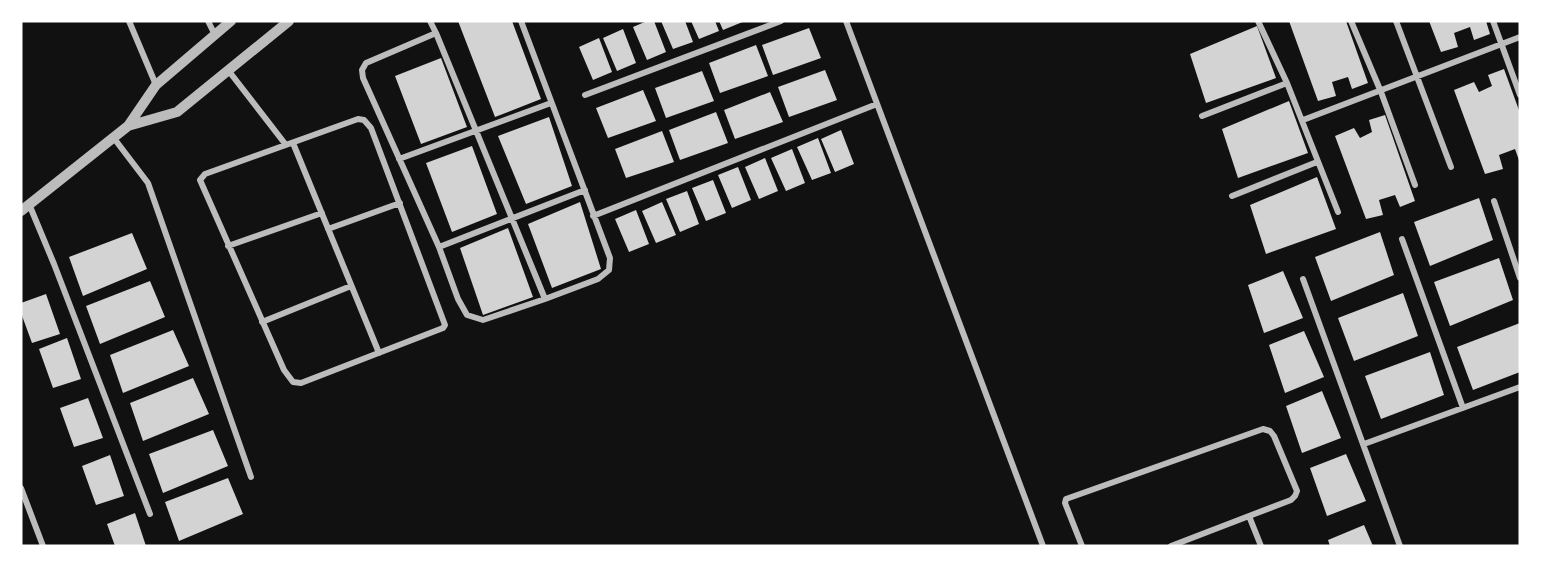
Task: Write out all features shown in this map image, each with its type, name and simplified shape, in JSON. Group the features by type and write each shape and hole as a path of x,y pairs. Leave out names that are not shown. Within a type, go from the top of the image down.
{"street":[{"path":"129,21 156,85"},
{"path":"208,21 215,35"},
{"path":"150,514 54,264 25,208 128,126 156,85 231,21"},
{"path":"128,126 177,112 289,21"},
{"path":"430,21 545,299"},
{"path":"436,33 366,63 362,70 363,78 439,247 458,299 467,315 483,320 598,279 609,270 610,258 521,21"},
{"path":"585,95 781,21"},
{"path":"846,21 1043,546"},
{"path":"1258,21 1303,120 1317,162 1338,212"},
{"path":"1351,21 1381,92 1415,185"},
{"path":"1396,21 1451,167"},
{"path":"1493,21 1520,95"},
{"path":"1303,120 1520,37"},
{"path":"228,70 290,144 322,213 379,353"},
{"path":"1202,116 1287,83"},
{"path":"399,159 551,103"},
{"path":"593,216 877,104"},
{"path":"358,119 364,120 370,128 446,324 443,328 301,383 293,382 284,370 200,183 201,176 290,144 358,119"},
{"path":"113,137 148,183 251,477"},
{"path":"1232,196 1317,162"},
{"path":"439,247 585,190"},
{"path":"1494,201 1520,278"},
{"path":"328,229 400,203"},
{"path":"228,246 322,213"},
{"path":"1402,239 1463,408"},
{"path":"1303,279 1400,546"},
{"path":"262,322 351,286"},
{"path":"1364,444 1520,387"},
{"path":"1082,546 1065,503 1066,499 1263,429 1270,431 1297,491 1295,496 1291,500 1171,546"},
{"path":"21,488 43,546"},
{"path":"1250,516 1261,546"}],"building":[{"path":"458,21 512,21 541,99 495,117"},
{"path":"647,21 654,21 666,52 647,60 633,27"},
{"path":"661,21 685,21 693,42 673,49"},
{"path":"691,21 715,21 719,31 699,39"},
{"path":"719,21 745,21 723,30"},
{"path":"1289,21 1346,21 1368,83 1352,89 1348,77 1332,82 1336,96 1318,101"},
{"path":"1429,21 1486,21 1490,34 1474,40 1470,27 1454,33 1458,47 1441,52"},
{"path":"1257,26 1276,78 1206,103 1190,54"},
{"path":"809,28 821,58 773,75 762,45"},
{"path":"623,29 636,63 617,71 603,38"},
{"path":"599,38 612,72 593,80 579,47"},
{"path":"756,45 768,76 720,93 709,63"},
{"path":"441,58 467,127 421,144 395,76"},
{"path":"1504,69 1520,113 1520,163 1515,149 1499,155 1503,169 1485,174 1454,90 1474,82 1479,92 1492,86 1488,75"},
{"path":"825,70 837,100 789,117 778,87"},
{"path":"702,71 714,101 666,118 655,88"},
{"path":"643,90 656,121 608,138 596,108"},
{"path":"770,92 783,122 735,139 724,110"},
{"path":"1289,101 1308,153 1238,178 1222,129"},
{"path":"716,112 728,143 680,160 669,130"},
{"path":"1385,115 1415,201 1400,207 1395,195 1379,200 1383,215 1366,219 1335,136 1354,128 1360,138 1372,132 1369,120"},
{"path":"549,117 572,186 526,204 498,136"},
{"path":"841,130 854,164 835,172 821,139"},
{"path":"662,131 674,162 626,178 615,149"},
{"path":"818,138 831,173 812,180 797,147"},
{"path":"472,146 497,214 452,232 426,163"},
{"path":"792,149 805,183 786,191 771,158"},
{"path":"765,158 778,191 759,199 745,167"},
{"path":"738,167 751,200 732,208 718,175"},
{"path":"1317,177 1336,229 1266,254 1250,205"},
{"path":"713,180 726,213 706,221 692,188"},
{"path":"687,191 699,224 680,232 666,199"},
{"path":"1479,198 1493,240 1430,266 1414,222"},
{"path":"580,202 601,269 552,288 528,224"},
{"path":"662,202 676,235 656,243 642,211"},
{"path":"636,210 649,244 629,252 615,219"},
{"path":"508,228 533,297 483,315 460,248"},
{"path":"1380,232 1394,275 1331,301 1315,257"},
{"path":"132,233 147,269 83,296 69,257"},
{"path":"1499,258 1513,300 1450,326 1434,282"},
{"path":"1283,271 1303,318 1264,333 1248,285"},
{"path":"150,281 165,317 100,344 86,306"},
{"path":"1403,293 1418,336 1354,361 1338,318"},
{"path":"46,294 60,334 32,343 21,313 21,303"},
{"path":"1520,323 1520,372 1473,390 1457,347"},
{"path":"173,330 189,366 123,393 110,355"},
{"path":"1304,331 1324,377 1285,393 1269,345"},
{"path":"67,338 81,379 53,388 39,349"},
{"path":"1430,352 1444,395 1381,419 1365,376"},
{"path":"193,378 209,414 143,441 130,403"},
{"path":"1322,391 1341,438 1302,453 1286,406"},
{"path":"88,398 103,438 74,447 60,408"},
{"path":"213,430 228,466 163,493 149,454"},
{"path":"1346,454 1366,501 1327,516 1310,468"},
{"path":"110,455 124,496 96,505 82,466"},
{"path":"228,478 243,514 179,541 165,502"},
{"path":"135,513 146,546 115,546 107,524"},
{"path":"1364,525 1373,546 1330,546 1328,540"}]}
